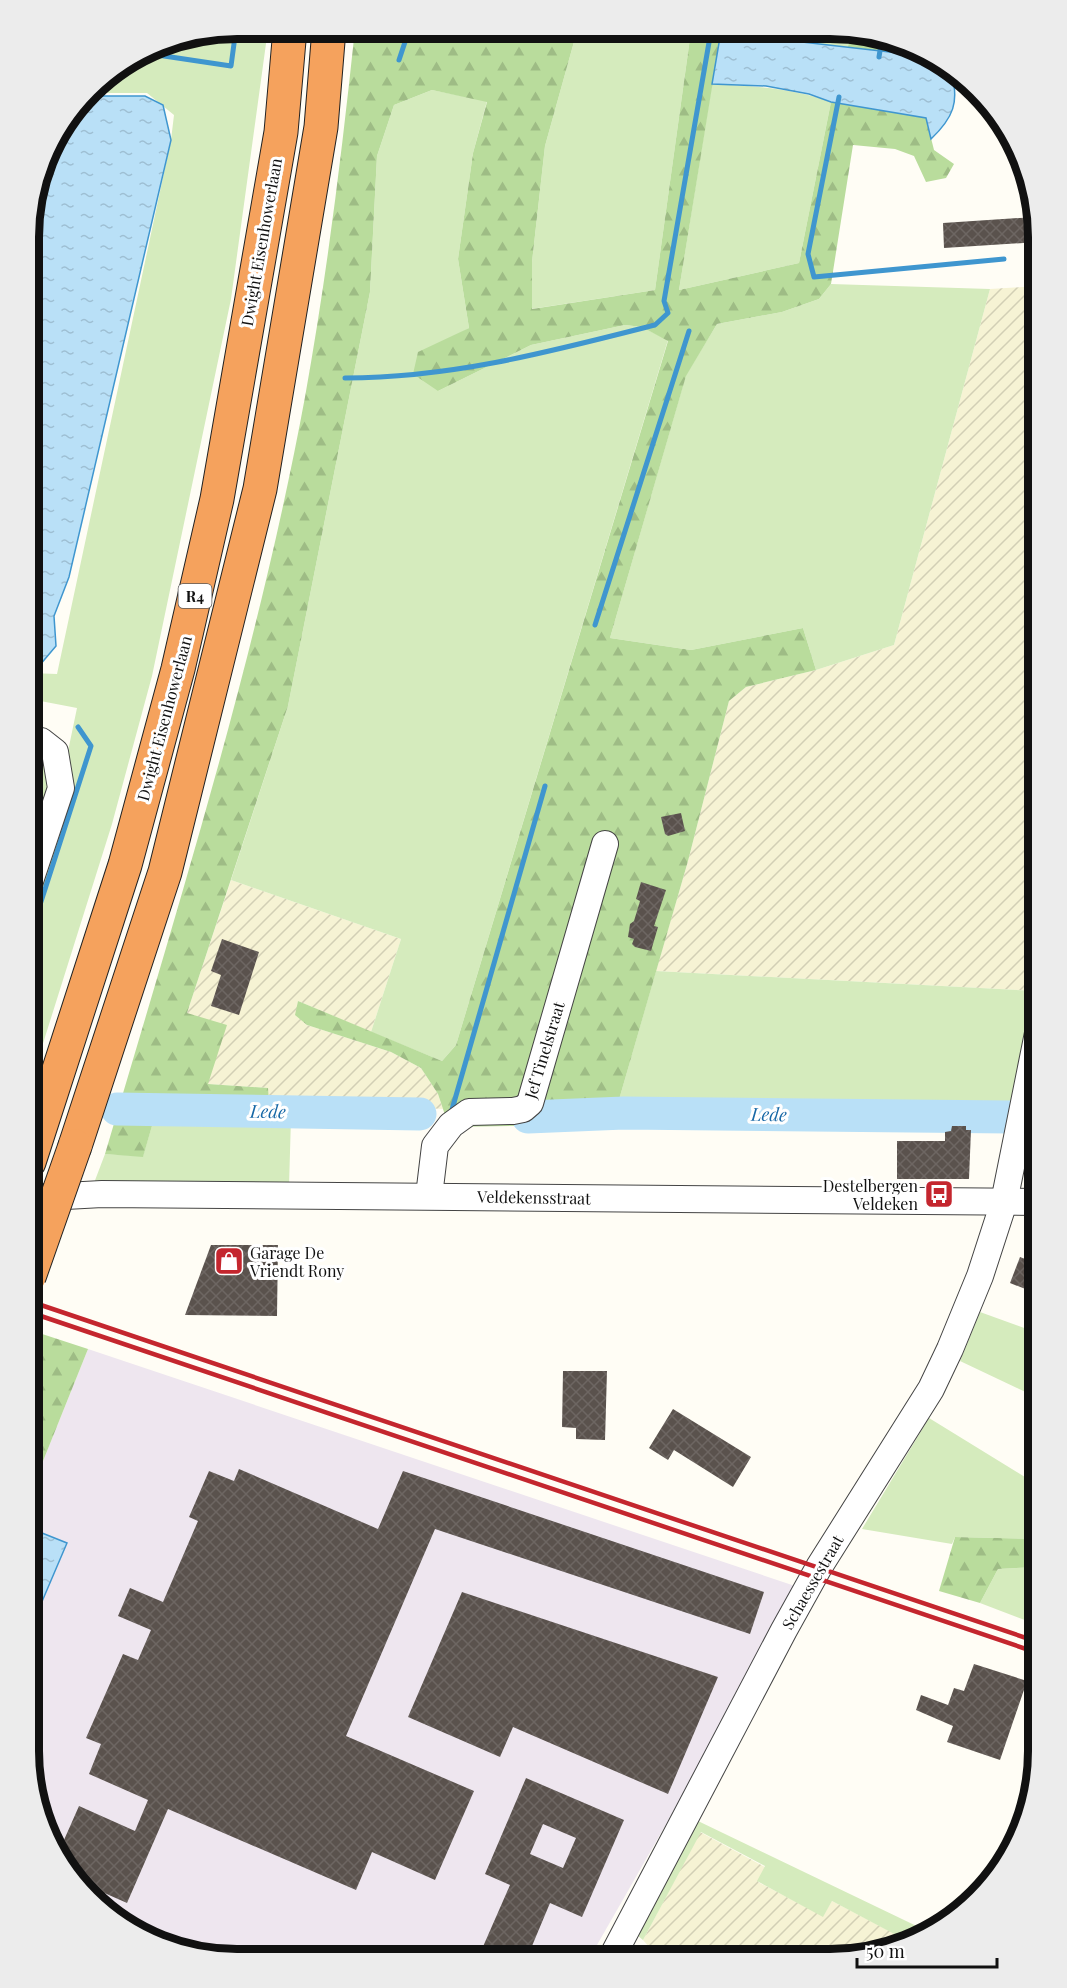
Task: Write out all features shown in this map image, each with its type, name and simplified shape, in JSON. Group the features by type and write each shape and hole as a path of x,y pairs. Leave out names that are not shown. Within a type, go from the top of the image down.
{"highway":[{"name":"Dwight Eisenhowerlaan","path":"39,1130 125,865 191,613 217,499 280,132 289,39"},
{"name":"R4","path":"39,1249 165,872 260,489 321,127 328,39"}],"street":[{"path":"39,741 55,752 61,788 39,856"},
{"name":"Jef Tinelstraat","path":"429,1196 435,1146 451,1125 469,1112 513,1111 523,1109 530,1103 605,844"},
{"name":"Schaessestraat","path":"616,1949 802,1596 931,1389 980,1276 1004,1202 1028,1083"},
{"name":"Veldekensstraat","path":"39,1197 102,1194 1028,1202"}],"shaded area":[{"path":"1028,287 1028,991 656,971 688,861 729,701 746,687 816,670 894,645 990,289"},
{"path":"231,880 401,939 371,1032 298,1001 296,1015 307,1025 391,1052 421,1068 438,1094 443,1109 268,1100 267,1088 208,1084 187,1013"},
{"path":"88,1349 801,1588 595,1949 237,1949 211,1947 161,1934 127,1916 106,1900 72,1861 49,1815 39,1764 39,1471"},
{"path":"700,1832 765,1867 758,1882 823,1916 832,1901 899,1936 869,1945 843,1949 652,1949 643,1940"}],"green space":[{"path":"267,39 231,299 152,676 112,824 39,1056 39,751 67,756 77,708 39,701 39,673 57,674 171,140 174,115 147,93 101,93 138,66 173,49 211,41"},
{"path":"354,39 575,39 545,146 532,262 532,309 655,290 690,39 720,39 679,290 799,263 831,102 926,118 934,150 954,164 946,178 926,182 914,156 895,149 853,145 831,284 819,299 782,312 717,324 686,376 610,638 691,650 803,628 816,670 746,687 729,701 688,861 612,1124 449,1127 438,1094 421,1068 391,1052 307,1025 295,1015 298,1001 442,1061 456,1045 668,341 642,327 625,325 531,345 438,391 413,374 418,352 469,328 458,259 473,153 487,102 432,90 394,105 377,156 370,292 288,706 187,1013 227,1025 208,1084 268,1088 270,1117 156,1112 143,1157 105,1154 215,778 264,588 305,397 339,167"},
{"path":"575,39 690,39 655,290 531,309 532,262 545,146"},
{"path":"776,39 843,39 849,40 848,47"},
{"path":"849,40 894,49 905,54 848,47"},
{"path":"712,84 787,91 831,102 799,263 679,290"},
{"path":"432,90 487,101 473,153 458,259 469,328 445,341 438,391 531,345 625,325 642,327 668,340 456,1045 442,1061 371,1032 401,939 231,880 288,706 370,292 377,156 394,105"},
{"path":"831,284 990,289 894,645 816,670 803,628 691,650 610,638 686,375 717,324 782,312 819,299"},
{"path":"656,971 1028,991 1028,1036 1009,1131 612,1124"},
{"path":"156,1112 291,1118 289,1186 94,1183 105,1154 143,1156"},
{"path":"980,1312 1028,1329 1028,1393 960,1361"},
{"path":"39,1333 88,1349 39,1471"},
{"path":"929,1418 1028,1479 1028,1539 955,1537 952,1544 862,1529"},
{"path":"955,1537 1028,1539 1028,1568 998,1569 980,1603 939,1591"},
{"path":"1028,1568 1028,1621 980,1603 998,1569"},
{"path":"698,1821 920,1928 897,1938 898,1936 832,1901 823,1917 757,1881 765,1866 701,1832 643,1940 637,1935"}],"water":[{"path":"720,39 776,39 906,54 940,72 954,83 955,92 953,109 945,124 931,139 926,118 831,102 809,94 766,86 712,84"},
{"path":"98,96 145,96 163,105 171,140 69,577 54,616 56,646 39,666 39,237 43,198 49,173 66,138 80,116"},
{"path":"42,1533 67,1543 39,1609 39,1540"}],"building":[{"path":"1027,218 1028,243 944,248 943,223"},
{"path":"681,813 685,831 668,836 665,834 661,817"},
{"path":"641,882 666,890 654,926 658,927 651,951 635,947 632,944 634,939 628,937 630,924 634,921 640,901 636,899"},
{"path":"222,939 259,952 239,1015 211,1006 221,975 211,971"},
{"path":"952,1126 966,1126 966,1130 971,1130 969,1179 897,1179 897,1141 945,1141 945,1132 951,1131"},
{"path":"211,1245 278,1245 277,1316 185,1315"},
{"path":"1020,1257 1028,1260 1028,1290 1010,1283"},
{"path":"563,1371 607,1371 605,1440 576,1439 576,1428 562,1427"},
{"path":"673,1409 751,1457 733,1487 674,1450 668,1460 649,1448"},
{"path":"239,1469 378,1529 403,1471 764,1592 750,1634 435,1529 346,1736 474,1791 435,1880 372,1852 356,1890 168,1809 127,1903 95,1889 72,1861 62,1844 79,1806 135,1831 148,1800 89,1774 101,1744 86,1738 123,1654 138,1660 151,1630 118,1616 130,1588 163,1602 198,1521 189,1517 209,1471 234,1481"},
{"path":"462,1592 718,1677 668,1794 513,1727 500,1757 408,1717"},
{"path":"974,1664 1027,1681 1000,1760 947,1742 953,1726 916,1710 921,1695 948,1705 954,1688 964,1691"},
{"path":"526,1778 624,1820 582,1917 550,1903 532,1946 538,1949 482,1949 510,1885 485,1874","holes":["543,1824 576,1838 563,1868 530,1854"]}],"waterway":[{"path":"159,55 231,66 235,39"},
{"path":"399,60 406,39"},
{"path":"345,378 424,373 502,361 655,325 668,313 664,301 710,39"},
{"path":"879,57 881,46"},
{"path":"839,97 808,254 814,277 1004,259"},
{"path":"595,625 689,331"},
{"path":"39,908 91,746 78,727"},
{"path":"451,1113 545,786"},
{"name":"Lede","path":"117,1109 420,1114"},
{"name":"Lede","path":"528,1117 624,1113 1010,1117"}],"railway":[{"path":"39,1304 1028,1639"},
{"path":"39,1315 1028,1650"}],"place":[{"name":"Destelbergen Veldeken","path":"939,1194"},
{"name":"Garage De Vriendt Rony","path":"229,1261"}]}
